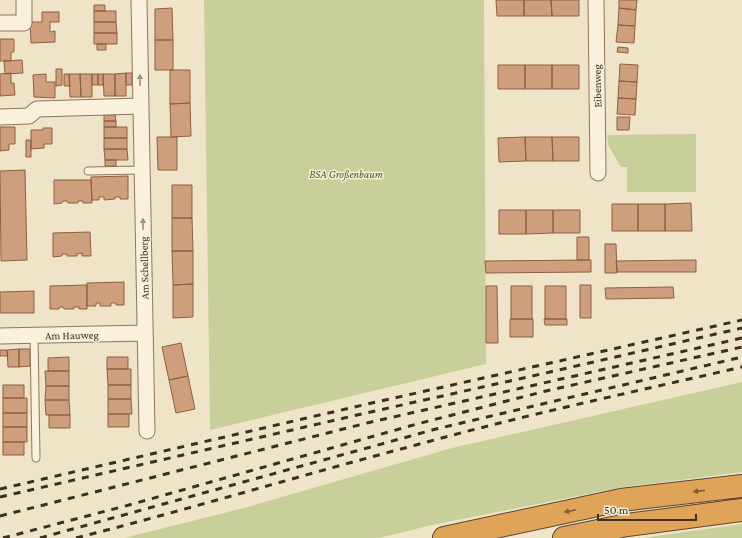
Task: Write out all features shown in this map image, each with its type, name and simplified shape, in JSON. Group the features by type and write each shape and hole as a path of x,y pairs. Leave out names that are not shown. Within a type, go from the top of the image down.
{"highway":[{"path":"444,538 621,500 742,486"},
{"path":"564,538 627,525 742,510"}],"street":[{"path":"0,23 24,22 24,0"},
{"name":"Am Schellberg","path":"139,0 146,431"},
{"name":"Eibenweg","path":"596,0 598,173"},
{"path":"0,117 29,116 37,109 141,106"},
{"name":"Am Hauweg","path":"0,336 145,333"}],"lane":[{"path":"88,171 142,170"},
{"path":"34,335 36,458"}],"green space":[{"name":"BSA Großenbaum","path":"204,0 484,0 486,364 210,430"},
{"path":"696,134 696,192 627,192 627,167 621,167 608,145 607,135"},
{"path":"742,382 742,472 618,488 432,525 379,538 124,538 244,508 452,448"},
{"path":"742,524 742,538 642,538"}],"building":[{"path":"496,0 524,0 524,16 497,16"},
{"path":"524,0 551,0 552,16 524,16"},
{"path":"551,0 579,0 579,16 552,16"},
{"path":"619,0 637,0 636,10 619,8"},
{"path":"94,5 105,5 105,11 94,11"},
{"path":"172,8 173,40 155,40 155,9"},
{"path":"619,8 636,10 635,26 618,25"},
{"path":"94,11 116,11 116,22 94,22"},
{"path":"42,12 59,12 59,22 50,22 50,32 55,31 55,42 31,43 30,22 42,22"},
{"path":"94,22 116,22 117,33 94,33"},
{"path":"618,25 635,26 634,43 616,42"},
{"path":"94,33 117,33 117,44 94,44"},
{"path":"0,39 14,39 14,52 11,52 11,61 0,61"},
{"path":"155,40 173,40 173,70 155,70"},
{"path":"97,44 106,44 106,50 97,50"},
{"path":"618,47 628,48 628,53 617,52"},
{"path":"22,60 23,73 5,74 4,61"},
{"path":"620,64 638,65 637,82 619,81"},
{"path":"498,65 525,65 525,89 498,89"},
{"path":"525,65 552,65 552,89 525,89"},
{"path":"552,65 579,65 579,89 552,89"},
{"path":"56,69 62,69 62,85 56,86"},
{"path":"170,70 190,70 190,103 170,104"},
{"path":"11,73 11,83 14,83 15,95 0,96 0,74"},
{"path":"126,73 126,96 115,96 115,74"},
{"path":"126,73 132,73 132,85 126,85"},
{"path":"46,74 46,82 55,82 55,98 34,97 33,75"},
{"path":"64,74 69,74 70,86 64,86"},
{"path":"69,74 80,74 81,97 70,97"},
{"path":"80,74 92,74 92,97 81,97"},
{"path":"92,74 98,74 98,85 92,85"},
{"path":"98,74 103,74 103,85 98,85"},
{"path":"103,74 115,74 115,96 104,96"},
{"path":"619,81 637,82 636,99 618,98"},
{"path":"618,98 636,99 635,115 617,114"},
{"path":"190,103 191,136 171,137 170,104"},
{"path":"104,115 115,115 116,121 104,121"},
{"path":"617,117 630,117 629,130 617,130"},
{"path":"104,121 116,121 116,127 104,127"},
{"path":"0,127 15,127 15,144 9,144 9,150 0,151"},
{"path":"104,127 127,127 127,138 104,138"},
{"path":"43,128 52,128 52,144 44,144 44,148 31,149 31,130 43,130"},
{"path":"157,137 177,137 177,170 158,170"},
{"path":"525,137 526,161 499,162 498,138"},
{"path":"525,137 552,137 553,161 526,161"},
{"path":"552,137 579,137 579,161 553,161"},
{"path":"104,138 127,138 127,149 104,149"},
{"path":"26,140 31,140 31,157 26,157"},
{"path":"104,149 127,149 128,160 105,160"},
{"path":"105,160 116,160 116,166 105,166"},
{"path":"25,170 27,260 1,261 0,171"},
{"path":"128,176 128,199 120,199 120,197 115,197 115,199 104,200 104,197 99,197 99,200 92,200 91,177"},
{"path":"54,180 91,180 92,203 83,203 83,201 78,201 78,203 68,203 67,201 63,201 62,203 54,204"},
{"path":"172,185 192,185 192,218 172,218"},
{"path":"691,203 692,231 665,231 665,204"},
{"path":"612,204 638,204 638,231 612,231"},
{"path":"638,204 665,204 665,231 638,231"},
{"path":"499,210 526,210 526,234 499,234"},
{"path":"526,210 553,210 553,233 526,234"},
{"path":"553,210 580,210 580,233 553,233"},
{"path":"172,218 192,218 193,251 172,251"},
{"path":"90,232 91,256 82,256 82,253 77,254 77,256 67,256 67,254 62,254 62,256 53,257 53,233"},
{"path":"577,237 589,237 589,260 577,260"},
{"path":"605,244 616,244 617,273 605,273"},
{"path":"172,251 193,251 193,284 173,285"},
{"path":"591,260 591,272 486,273 485,261"},
{"path":"696,260 696,272 617,272 616,261"},
{"path":"124,282 124,305 116,305 116,303 111,303 111,306 100,306 100,303 96,303 96,306 87,306 87,283"},
{"path":"193,284 193,317 173,318 173,285"},
{"path":"87,285 87,309 79,309 79,307 74,307 74,309 64,309 63,307 59,307 59,309 50,309 50,286"},
{"path":"580,285 591,285 591,318 580,318"},
{"path":"486,286 497,286 498,343 486,343"},
{"path":"511,286 532,286 532,319 511,319"},
{"path":"545,286 566,286 566,319 545,319"},
{"path":"673,287 674,298 606,299 605,288"},
{"path":"34,291 34,313 0,313 0,292"},
{"path":"510,319 533,319 533,337 510,337"},
{"path":"544,319 567,319 567,325 545,325"},
{"path":"181,343 188,376 169,380 162,347"},
{"path":"19,349 19,367 8,367 7,350"},
{"path":"19,349 30,349 30,366 19,367"},
{"path":"0,350 7,350 8,356 0,356"},
{"path":"69,357 69,371 48,371 48,358"},
{"path":"107,357 128,357 128,369 107,369"},
{"path":"107,369 131,369 131,385 108,385"},
{"path":"45,371 69,371 69,386 46,386"},
{"path":"188,376 195,409 176,413 169,380"},
{"path":"3,385 24,385 24,398 3,398"},
{"path":"108,385 131,385 131,399 108,399"},
{"path":"46,386 69,386 69,400 45,400"},
{"path":"3,398 27,398 27,413 3,413"},
{"path":"108,399 131,399 132,414 108,414"},
{"path":"45,400 69,400 70,415 46,415"},
{"path":"3,413 27,413 27,427 3,427"},
{"path":"108,414 129,414 129,427 108,427"},
{"path":"49,415 70,415 70,428 49,428"},
{"path":"3,427 27,427 27,442 3,442"},
{"path":"3,442 24,442 24,455 3,455"}],"railway":[{"path":"0,489 363,405 742,320"},
{"path":"0,497 742,328"},
{"path":"0,516 367,423 742,338"},
{"path":"3,538 129,505 417,424 546,391 742,347"},
{"path":"40,538 436,429 742,357"},
{"path":"76,538 457,434 579,404 742,367"}]}
